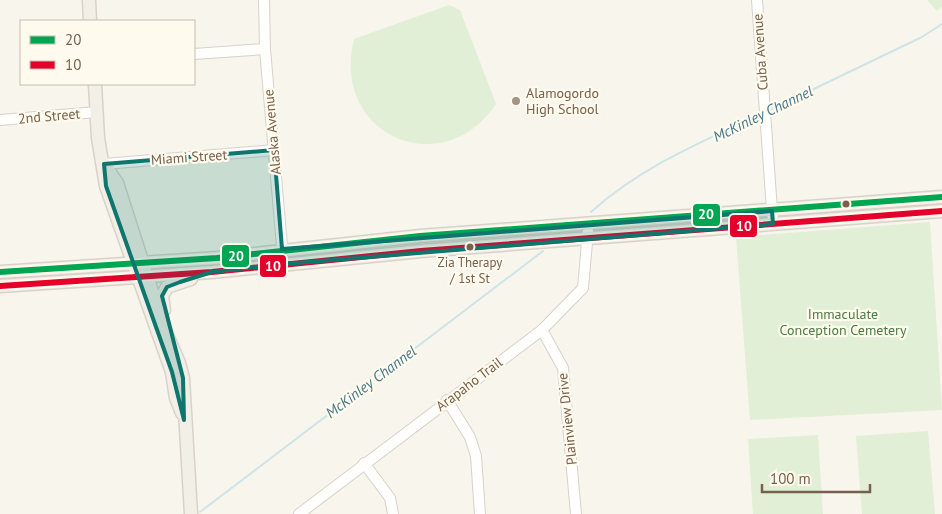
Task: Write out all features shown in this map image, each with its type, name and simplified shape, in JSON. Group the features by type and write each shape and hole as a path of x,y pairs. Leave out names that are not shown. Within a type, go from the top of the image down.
{"main road":[{"path":"89,0 90,20"},
{"path":"95,85 98,138 104,164 106,186 179,363"},
{"path":"0,272 217,258 282,249 942,197"},
{"path":"0,286 212,272 421,250 589,239 942,211"},
{"path":"191,514 184,420 185,398 176,347 167,322 162,296 167,287 212,272"},
{"path":"143,277 172,372 176,398 184,420"}],"street":[{"name":"Alaska Avenue","path":"264,0 266,48 284,264"},
{"name":"Cuba Avenue","path":"757,0 773,224"},
{"path":"195,54 266,48"},
{"name":"2nd Street","path":"0,120 97,112"},
{"name":"Miami Street","path":"104,164 274,150"},
{"path":"678,217 678,232"},
{"name":"Arapaho Trail","path":"299,514 447,400 542,330 583,288 589,239 587,224"},
{"name":"Plainview Drive","path":"542,330 563,368 576,514"},
{"path":"447,400 470,437 476,456 480,514"},
{"path":"364,463 390,498 393,514"}],"highlighted area":[{"path":"274,150 282,249 772,211 773,224 284,264 212,272 180,282 167,287 162,296 183,378 184,420 172,372 106,186 104,164"}],"green space":[{"path":"927,0 942,0 942,7 937,11"},
{"path":"449,5 460,10 496,104 473,128 448,141 421,144 396,138 374,123 358,101 351,73 354,39"},
{"name":"Immaculate Conception Cemetery","path":"930,222 942,410 750,420 736,237"},
{"path":"928,431 935,514 862,514 856,436"},
{"path":"818,435 823,514 753,514 748,439"}],"waterway":[{"name":"McKinley Channel","path":"770,110 922,37 942,24"},
{"name":"McKinley Channel","path":"591,212 610,196 651,169 694,145 761,114"},
{"name":"McKinley Channel","path":"200,512 543,251"}],"transit line":[{"name":"20","path":"0,272 217,258 420,236 942,197"},
{"name":"10","path":"0,286 212,272 421,251 942,211"}],"place":[{"name":"Alamogordo High School","path":"516,101"},
{"name":"Zia Therapy / 1st St","path":"470,247"}]}
